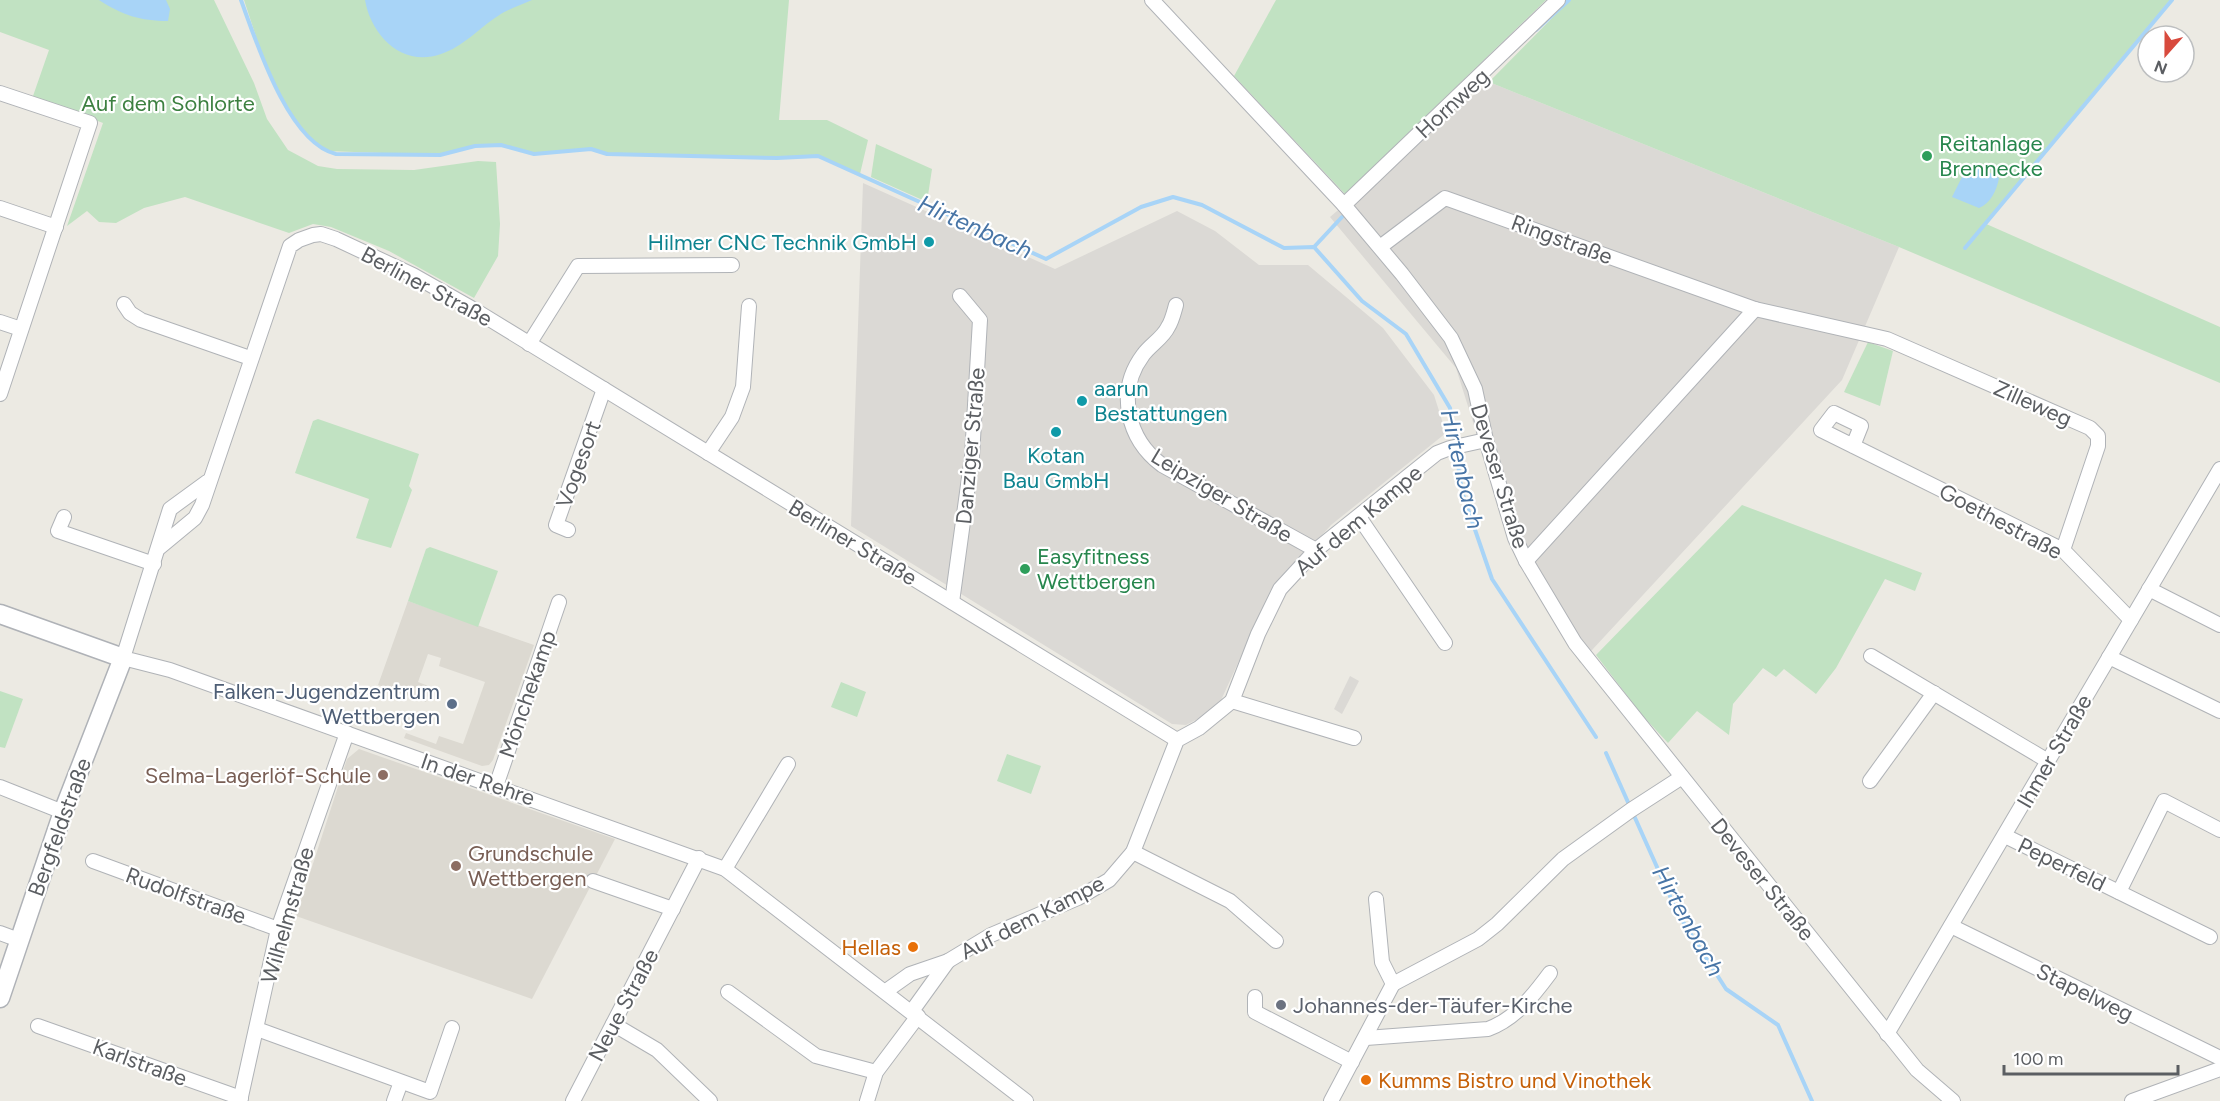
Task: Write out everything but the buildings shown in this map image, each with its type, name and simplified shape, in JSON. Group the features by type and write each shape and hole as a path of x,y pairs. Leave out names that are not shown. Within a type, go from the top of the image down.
{"street":[{"name":"Deveser Straße","path":"1152,0 1344,205 1451,338 1474,389 1486,440 1515,538 1526,561 1583,654 1887,1034 1917,1070 1953,1101"},
{"name":"Hornweg","path":"1344,205 1558,0"},
{"path":"0,93 90,123 0,394"},
{"name":"Ringstraße","path":"1380,247 1445,198 1755,309 1854,331"},
{"path":"0,208 56,227"},
{"name":"Berliner Straße","path":"250,358 290,246 299,240 321,234 360,249 413,275 604,389 1177,740"},
{"path":"529,344 578,266 732,265"},
{"name":"Danziger Straße","path":"952,602 972,456 980,320 960,296"},
{"path":"124,303 130,313 141,320 250,358 195,518 160,547"},
{"name":"Leipziger Straße","path":"1176,305 1168,329 1143,354 1134,368 1128,402 1129,420 1136,436 1147,454 1162,465 1316,550"},
{"path":"708,453 732,417 743,387 749,306"},
{"path":"1526,561 1755,309"},
{"path":"0,322 21,329"},
{"name":"Zilleweg","path":"1854,331 1887,339 2095,431 2098,446 2063,550"},
{"name":"Vogesort","path":"568,530 555,525 604,389"},
{"name":"Auf dem Kampe","path":"886,991 910,974 948,961 992,935 1078,898 1109,880 1133,852 1177,740 1199,728 1232,701 1258,634 1280,590 1316,550 1437,453 1486,440"},
{"name":"Goethestraße","path":"1853,446 2063,550 2131,620"},
{"name":"Ihmer Straße","path":"1887,1034 2218,476"},
{"path":"123,658 160,547 170,509 207,483"},
{"path":"64,517 58,531 154,564"},
{"path":"1359,517 1445,643"},
{"path":"2150,589 2220,625"},
{"name":"Mönchekamp","path":"496,786 559,602"},
{"name":"In der Rehre","path":"0,614 123,658 170,670 725,869 915,1013 1026,1101"},
{"path":"1871,656 2048,760"},
{"path":"2109,657 2220,711"},
{"name":"Bergfeldstraße","path":"0,998 63,812 123,658"},
{"path":"1869,781 1934,693"},
{"path":"1232,701 1354,738"},
{"name":"Wilhelmstraße","path":"240,1100 278,930 346,733"},
{"path":"725,869 788,764"},
{"path":"1331,1101 1394,984 1478,939 1502,920 1546,872 1636,806 1682,777"},
{"path":"0,787 63,812"},
{"name":"Peperfeld","path":"2119,892 2164,801 2220,830"},
{"name":"Peperfeld","path":"2005,836 2211,937"},
{"path":"1133,852 1230,901 1276,941"},
{"name":"Neue Straße","path":"573,1101 699,858"},
{"name":"Rudolfstraße","path":"93,861 278,930"},
{"path":"593,881 673,909"},
{"path":"1376,899 1382,962 1394,984"},
{"name":"Stapelweg","path":"1951,926 2220,1058"},
{"path":"0,933 19,940"},
{"name":"Auf dem Kampe","path":"915,1013 948,961"},
{"path":"1366,1038 1488,1029 1499,1024 1529,1001 1550,973"},
{"path":"729,992 816,1056 876,1072"},
{"path":"1255,997 1255,1012 1352,1062"},
{"path":"867,1101 876,1072 915,1013"},
{"path":"613,1024 657,1050 710,1101"},
{"name":"Karlstraße","path":"38,1026 240,1100"},
{"path":"257,1029 430,1092 452,1028"},
{"path":"2132,1101 2220,1069"},
{"path":"394,1101 400,1082"}],"shaded area":[{"path":"1489,82 1899,247 1842,380 1580,663 1514,553 1456,368 1330,217"},
{"path":"863,183 1055,269 1177,211 1215,231 1259,265 1308,265 1383,328 1434,395 1446,433 1331,525 1269,595 1217,709 1186,725 1172,724 851,526"},
{"path":"408,601 534,645 493,760 489,765 482,766 404,738 406,733 436,744 439,736 463,744 485,682 439,666 441,658 428,654 418,682 431,687 426,702 378,685"},
{"path":"1350,676 1359,681 1342,714 1334,709"},
{"name":"Grundschule Wettbergen","path":"359,749 615,839 532,999 296,916 347,759"}],"green space":[{"name":"Auf dem Sohlorte","path":"0,0 214,0 254,83 267,119 288,150 318,166 337,169 414,170 478,161 496,162 500,224 498,256 474,298 389,251 331,227 313,224 289,233 185,197 144,208 116,223 99,222 87,211 67,226 103,123 33,96 49,50 0,32"},
{"path":"244,0 789,0 779,120 827,120 868,140 860,174 819,156 777,158 607,154 591,149 534,154 501,145 475,146 440,155 326,151 309,137 283,102 273,83"},
{"path":"1276,0 1546,0 1345,194 1234,76"},
{"path":"1570,0 2170,0 2150,24 2136,24 2136,41 1984,223 2220,327 2220,383 1899,247 1489,82"},
{"path":"876,144 932,169 927,202 871,177"},
{"path":"1868,342 1893,351 1880,406 1844,392"},
{"path":"318,419 419,454 409,486 412,490 391,548 356,538 369,499 295,473 313,421"},
{"path":"1742,505 1922,573 1915,591 1885,579 1836,668 1816,694 1784,669 1776,677 1763,668 1733,704 1729,735 1697,711 1668,743 1642,715 1596,655"},
{"path":"430,547 498,571 478,627 408,601 426,549"},
{"path":"841,682 866,692 857,717 831,707"},
{"path":"0,691 23,699 5,748 0,747"},
{"path":"1007,754 1041,766 1031,794 997,781"}],"water":[{"path":"99,0 166,0 170,9 168,21 132,16"},
{"path":"365,0 532,0 502,14 457,47 427,57 401,52 381,36 368,13"},
{"path":"1974,164 1999,178 1992,196 1979,208 1952,197 1967,167"}],"waterway":[{"name":"Hirtenbach","path":"241,0 265,64 289,111 303,131 319,146 336,154 440,155 475,146 501,145 534,154 591,149 607,154 777,158 818,156 1046,259 1141,207 1173,197 1202,205 1284,248 1314,247 1362,301 1406,334 1450,408 1455,443"},
{"path":"1536,30 1569,0"},
{"path":"1965,248 2172,0"},
{"path":"1314,247 1342,217"},
{"name":"Hirtenbach","path":"1456,450 1462,492 1492,579 1596,737"},
{"name":"Hirtenbach","path":"1606,753 1678,914 1726,989 1778,1025 1812,1101"}],"place":[{"name":"Reitanlage Brennecke","path":"1927,156"},
{"name":"Hilmer CNC Technik GmbH","path":"929,242"},
{"name":"aarun Bestattungen","path":"1082,401"},
{"name":"Kotan Bau GmbH","path":"1056,432"},
{"name":"Easyfitness Wettbergen","path":"1025,569"},
{"name":"Falken-Jugendzentrum Wettbergen","path":"452,704"},
{"name":"Selma-Lagerlöf-Schule","path":"383,775"},
{"name":"Grundschule Wettbergen","path":"456,866"},
{"name":"Hellas","path":"913,947"},
{"name":"Johannes-der-Täufer-Kirche","path":"1281,1005"},
{"name":"Kumms Bistro und Vinothek","path":"1366,1080"}]}
